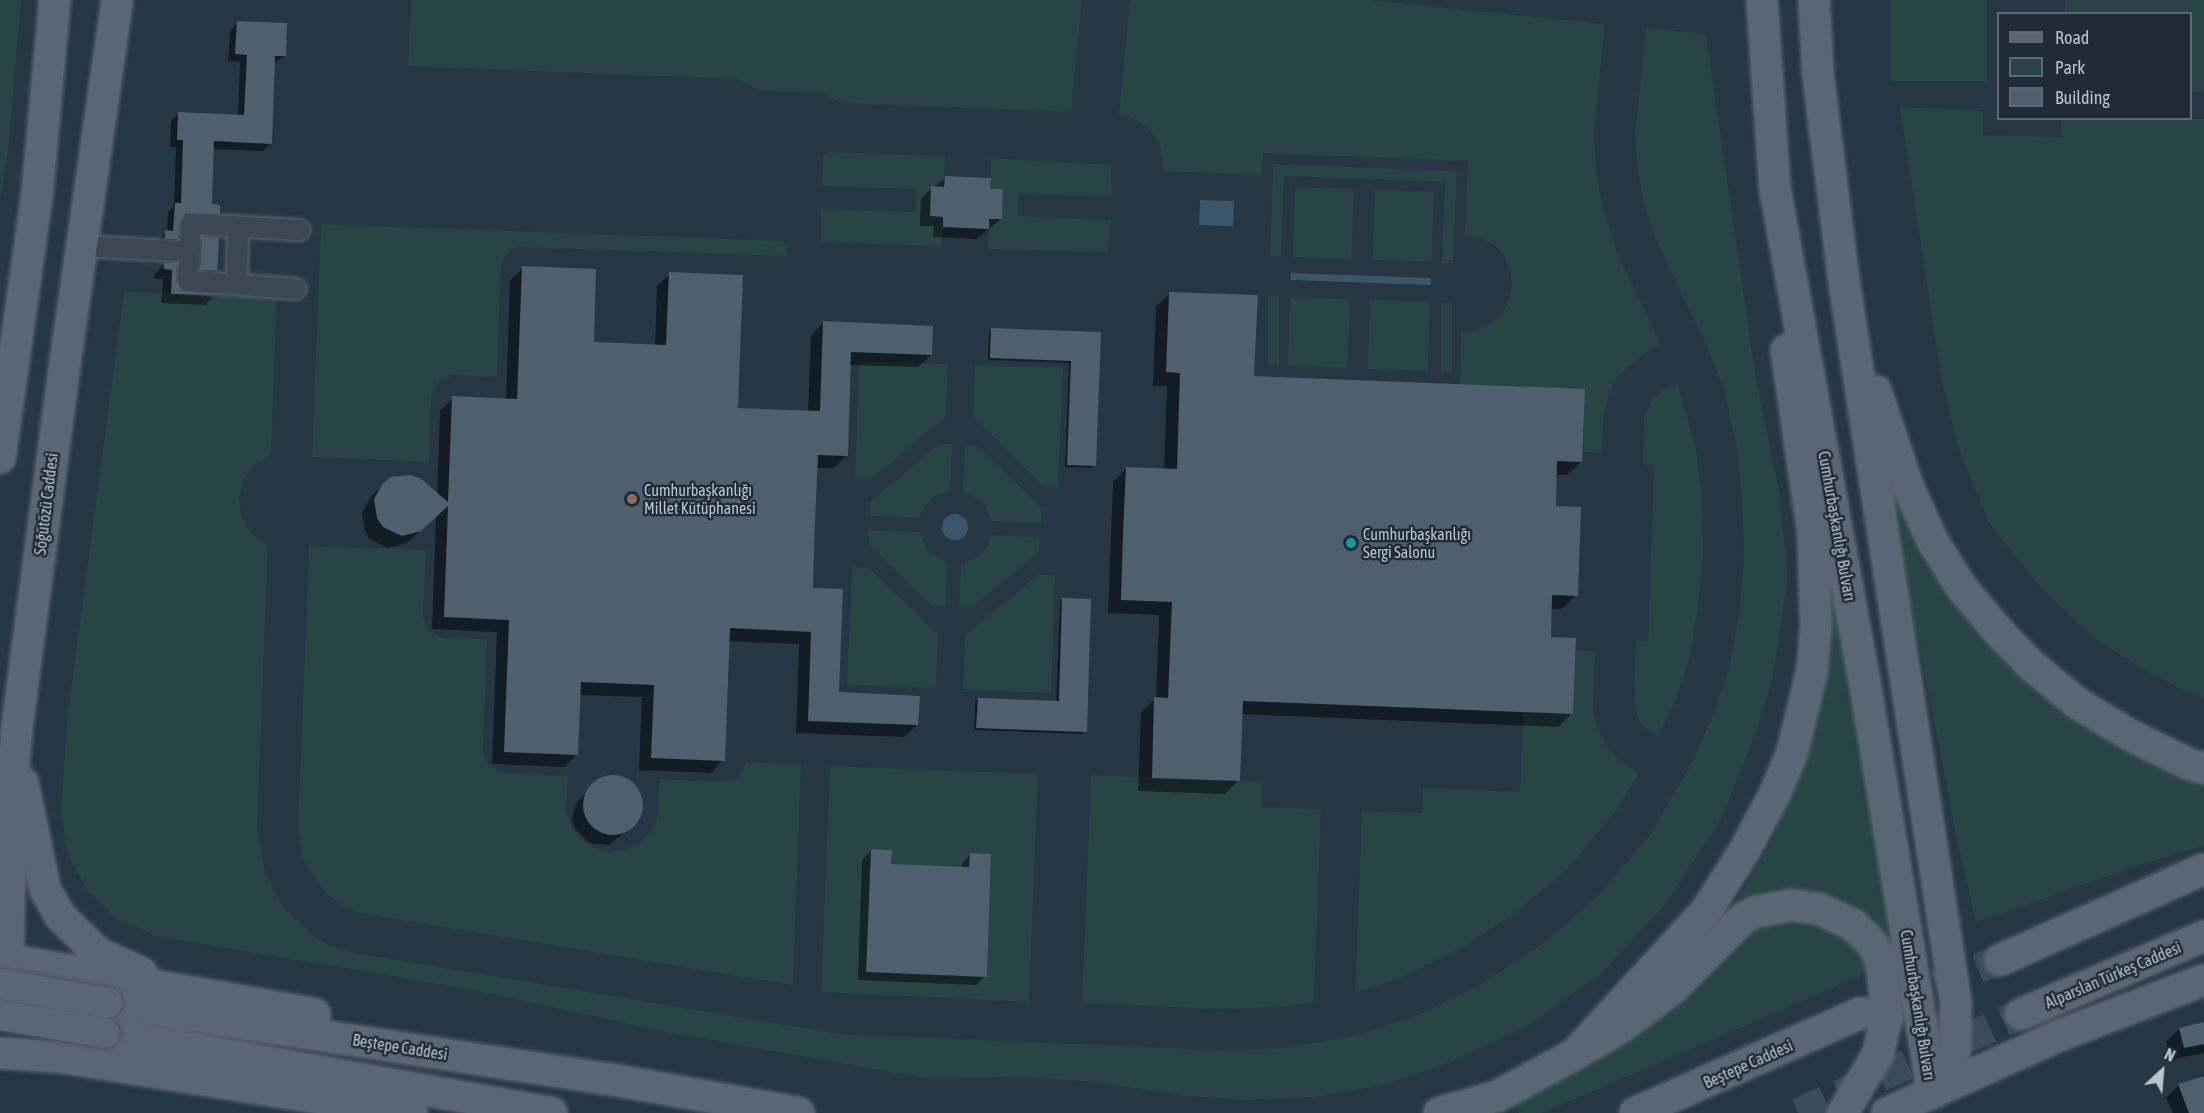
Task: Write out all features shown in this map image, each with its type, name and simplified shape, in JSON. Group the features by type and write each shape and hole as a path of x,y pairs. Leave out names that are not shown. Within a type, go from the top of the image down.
{"main road":[{"path":"0,458 37,196 56,0"},
{"name":"Söğütözü Caddesi","path":"0,1010 16,746 117,0"},
{"name":"Cumhurbaşkanlığı Bulvarı","path":"1762,0 1775,189 1863,670 1933,1093"},
{"name":"Cumhurbaşkanlığı Bulvarı","path":"1815,0 1818,75 1845,288 1956,1003 1955,1049 1933,1093"},
{"path":"1575,1054 1706,911 1745,850 1775,794 1792,753 1804,712 1812,671 1816,628 1813,531 1775,285 1775,189"},
{"path":"1845,288 1908,486 1932,540 1962,588 2030,664 2077,702 2130,735 2189,764 2204,768"},
{"path":"16,746 45,889 60,916 98,953 183,991"},
{"path":"2000,960 2204,869"},
{"path":"1439,1113 1498,1096 1620,1028 1672,989 1742,919 1755,912 1779,906 1819,909 1853,925 1870,941 1881,959 1885,979 1887,1017 1878,1054 1843,1113"},
{"name":"Alparslan Türkeş Caddesi","path":"2022,1014 2204,936"},
{"path":"2,967 73,972 419,1032 614,1080"},
{"name":"Beştepe Caddesi","path":"2,967 107,1003 614,1080 799,1113"},
{"path":"59,1057 44,1043 38,1029 37,1005 42,989 50,981 73,972"},
{"path":"1887,1113 2058,1036 2204,980"},
{"name":"Beştepe Caddesi","path":"1635,1113 1861,1013"},
{"path":"0,1015 552,1113"},
{"path":"0,1053 59,1057 412,1113"}],"street":[{"path":"296,289 188,280 191,224 300,230"},
{"path":"237,284 238,227"},
{"path":"82,246 190,252"}],"green space":[{"path":"0,0 21,0 8,152 0,199"},
{"path":"411,0 1082,0 1071,112 841,103 823,93 758,90 738,79 408,66"},
{"path":"1130,0 1370,0 1605,24 1594,133 1597,179 1618,255 1660,343 1633,362 1613,383 1604,411 1602,453 1583,452 1585,389 1460,384 1461,332 1477,330 1491,324 1502,314 1509,300 1512,285 1510,270 1504,256 1494,245 1481,238 1465,235 1468,161 1263,153 1262,175 1163,171 1160,145 1148,128 1132,118 1119,114"},
{"path":"1890,0 1987,0 1987,81 1890,81"},
{"path":"2065,0 2204,0 2204,93 2192,92 2192,12 2065,12"},
{"path":"1646,28 1706,34 1756,379 1779,490 1788,576 1773,677 1756,732 1721,819 1668,901 1603,972 1526,1027 1446,1064 1381,1086 1312,1097 1248,1100 1184,1096 1096,1082 1016,1077 930,1079 666,1032 473,990 156,936 116,918 88,891 67,853 61,808 68,712 124,292 277,298 271,454 254,465 244,480 239,497 241,514 248,528 259,541 268,545 257,830 265,872 282,906 311,934 329,945 349,952 839,1034 1218,1050 1284,1048 1350,1037 1418,1015 1478,986 1540,946 1597,897 1650,835 1689,768 1712,718 1729,669 1739,614 1744,558 1742,499 1736,442 1723,386 1705,342 1656,240 1644,204 1638,173 1635,134"},
{"path":"1900,107 1983,111 1983,135 2060,137 2061,120 2204,119 2204,699 2156,677 2094,638 2035,581 1989,522 1958,448 1941,376"},
{"path":"829,152 945,156 944,187 931,187 930,216 943,217 942,247 821,241 821,209 915,212 916,189 822,186 823,157"},
{"path":"991,158 1111,165 1112,197 1019,193 1018,205 1018,216 1111,220 1108,252 988,249 989,219 1002,219 1003,190 990,189"},
{"path":"1273,164 1457,171 1453,263 1442,263 1445,182 1284,176 1281,256 1270,256"},
{"path":"1295,187 1354,189 1352,259 1293,257"},
{"path":"1375,190 1434,192 1432,262 1373,260"},
{"path":"321,224 784,241 787,256 515,247 509,251 501,265 497,377 453,375 439,381 431,396 429,462 312,457"},
{"path":"1268,296 1279,296 1279,365 1268,365"},
{"path":"1290,297 1350,299 1348,368 1288,366"},
{"path":"1370,300 1430,302 1428,371 1368,369"},
{"path":"1441,303 1452,303 1452,372 1441,372"},
{"path":"859,361 948,364 946,416 871,479 855,479"},
{"path":"975,365 1063,368 1058,487 1043,486 973,417"},
{"path":"1677,381 1696,449 1702,501 1703,557 1698,608 1689,659 1674,703 1658,737 1641,725 1634,705 1636,640 1648,641 1654,465 1643,465 1644,416 1653,398"},
{"path":"939,444 952,444 950,491 935,495 925,506 919,518 870,516 870,502"},
{"path":"965,445 978,446 1042,508 1041,523 992,521 983,502 963,491"},
{"path":"1881,446 1921,547 1951,598 1981,634 2023,676 2204,782 2204,846 2142,864 1976,922 1956,835"},
{"path":"869,530 919,532 928,552 947,563 946,606 933,606 869,545"},
{"path":"992,535 1040,537 1039,552 972,607 959,607 961,564 976,558 985,550"},
{"path":"309,546 426,550 423,616 428,631 444,638 487,639 483,751 485,760 490,767 503,773 568,776 566,811 571,826 580,838 593,847 608,852 624,850 638,844 650,833 657,820 660,779 724,782 739,777 747,762 801,764 793,985 360,913 346,908 324,892 303,859 298,829"},
{"path":"852,567 869,568 938,634 936,688 847,685"},
{"path":"1038,575 1055,575 1051,693 963,689 965,635"},
{"path":"1838,599 1898,955 1892,956 1861,915 1731,910 1770,845 1810,744 1832,650 1832,603"},
{"path":"1576,650 1595,651 1593,709 1596,724 1608,748 1619,760 1639,773 1616,811 1568,868 1516,913 1458,950 1402,977 1355,993 1362,811 1422,813 1423,788 1520,792 1523,712 1573,713"},
{"path":"830,766 1038,774 1029,1002 821,992","holes":["871,850 891,851 887,973 866,972","970,854 991,855 987,977 965,975"]},
{"path":"1091,775 1262,782 1261,807 1321,809 1314,1002 1280,1007 1219,1009 1082,1003"},
{"path":"1761,919 1818,920 1857,941 1874,970 1542,1113 1519,1113 1515,1105 1638,1032"}],"water":[{"path":"1200,200 1234,201 1233,226 1199,225"},
{"path":"1291,273 1431,278 1431,285 1291,280"},
{"path":"955,514 965,517 968,527 965,537 955,540 945,537 942,527 945,517"}],"building":[{"path":"237,21 287,23 286,56 275,56 272,144 214,141 212,204 220,205 220,214 186,213 179,223 178,239 165,239 165,230 173,231 175,203 181,203 183,140 177,140 178,112 244,115 247,55 235,54"},
{"path":"945,176 991,178 990,189 1003,189 1002,219 989,219 989,229 943,227 943,217 930,216 931,186 944,187"},
{"path":"202,237 219,238 217,271 200,270"},
{"path":"164,263 177,263 176,281 182,291 217,295 171,294 172,270 164,269"},
{"name":"Cumhurbaşkanlığı Millet Kütüphanesi","path":"522,266 596,269 594,342 666,345 669,272 743,275 738,408 820,411 823,321 933,326 932,355 851,352 848,456 818,455 815,521 813,588 843,589 839,692 920,696 918,725 808,721 811,632 730,628 725,761 651,758 654,685 581,682 578,755 504,752 509,620 444,617 448,506 421,531 402,536 383,527 377,518 374,499 383,483 391,477 410,475 420,478 448,502 452,396 517,399"},
{"name":"Cumhurbaşkanlığı Sergi Salonu","path":"1169,292 1258,295 1254,376 1585,389 1582,462 1557,461 1556,506 1581,507 1578,596 1552,595 1551,637 1576,638 1573,714 1243,701 1240,781 1152,778 1154,697 1168,698 1172,602 1121,600 1123,534 1126,467 1177,469 1180,373 1166,372"},
{"path":"991,328 1101,332 1096,466 1067,465 1071,361 990,358"},
{"path":"1062,598 1091,599 1087,732 976,728 978,698 1059,701"},
{"path":"607,775 619,775 635,783 641,793 643,805 641,817 635,827 619,835 607,835 591,827 583,811 583,799 591,783"},
{"path":"871,849 892,850 891,864 969,867 970,853 991,854 987,977 866,972"},
{"path":"2204,1022 2204,1044 2184,1048 2179,1028"},
{"path":"2204,1076 2204,1113 2189,1113 2178,1084"}],"tunnel":[{"path":"1894,1001 2000,960"},
{"path":"1798,1113 2021,1014"}],"place":[{"name":"Cumhurbaşkanlığı Millet Kütüphanesi","path":"632,499"},
{"name":"Cumhurbaşkanlığı Sergi Salonu","path":"1351,543"}]}
